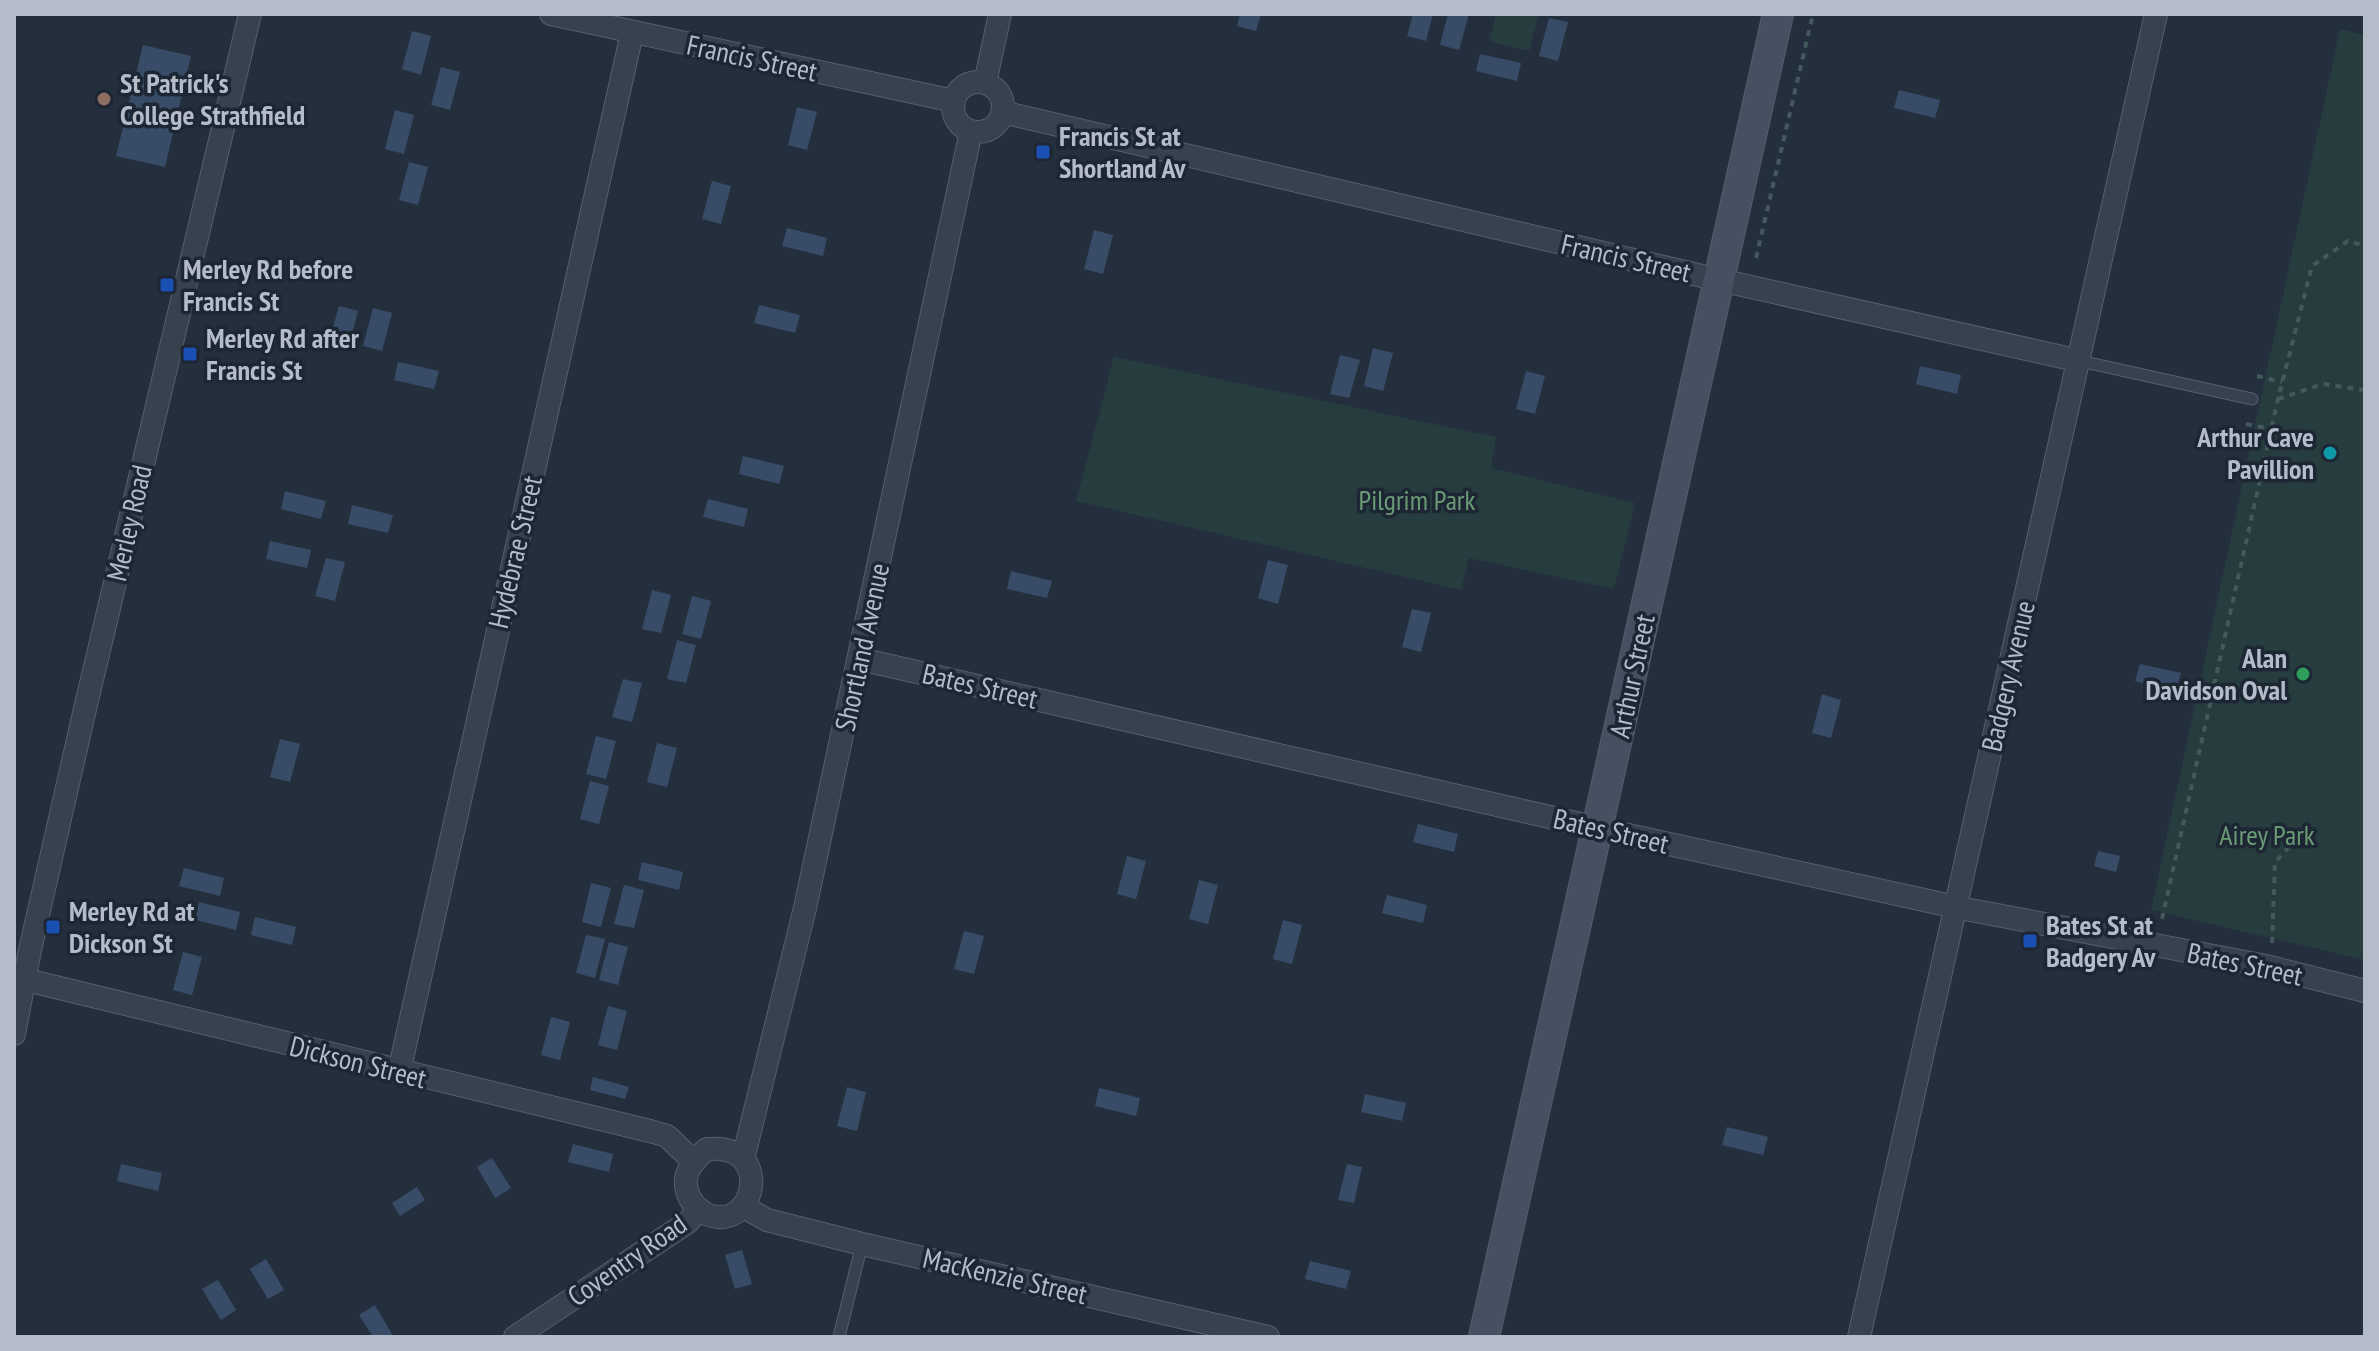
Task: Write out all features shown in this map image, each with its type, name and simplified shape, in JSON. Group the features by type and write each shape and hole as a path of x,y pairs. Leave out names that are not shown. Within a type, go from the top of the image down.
{"main road":[{"name":"Arthur Street","path":"1484,1337 1778,14"}],"street":[{"name":"Merley Road","path":"14,1034 20,979 250,14"},
{"name":"Francis Street","path":"551,14 954,101"},
{"path":"985,83 1000,14"},
{"name":"Badgery Avenue","path":"1859,1337 2156,14"},
{"name":"Hydebrae Street","path":"399,1072 632,33"},
{"path":"977,82 985,83 997,91 1002,112 999,120 987,131 971,131 958,123 954,116 954,101 962,88 977,82"},
{"name":"Francis Street","path":"1002,112 1718,280 2080,361"},
{"name":"Shortland Avenue","path":"743,1159 805,908 971,131"},
{"name":"Bates Street","path":"860,659 1598,829 1954,907 2266,966 2365,991"},
{"name":"Dickson Street","path":"20,979 650,1131 667,1136 693,1161"},
{"path":"707,1149 728,1150 743,1159 750,1169 751,1184 744,1207 732,1216 710,1215 699,1209 686,1189 686,1175 693,1161 707,1149"},
{"name":"MacKenzie Street","path":"744,1207 767,1220 862,1244 1268,1337"},
{"name":"Coventry Road","path":"515,1337 688,1222 699,1209"}],"lane":[{"name":"Francis Street","path":"2080,361 2252,399"},
{"path":"839,1337 862,1244"}],"path":[{"path":"1756,258 1813,14"},
{"path":"2162,919 2271,429 2312,266 2348,241 2365,246"},
{"path":"2257,376 2282,382"},
{"path":"2278,399 2323,384 2365,390"},
{"path":"2246,424 2271,429"},
{"path":"2272,943 2275,862 2293,843"}],"green space":[{"path":"1496,14 1539,14 1529,51 1489,41"},
{"name":"Airey Park","path":"2340,29 2365,35 2365,960 2151,910"},
{"name":"Pilgrim Park","path":"1114,357 1496,437 1491,468 1635,503 1614,589 1469,558 1461,590 1076,501"}],"water":[{"path":"1240,14 1261,14 1256,31 1237,26"},
{"path":"1413,14 1433,14 1426,41 1407,36"},
{"path":"1448,14 1469,14 1459,50 1440,45"},
{"path":"1549,18 1568,22 1558,61 1539,56"},
{"path":"412,31 431,36 421,75 402,69"},
{"path":"143,45 191,56 165,167 116,156"},
{"path":"1480,54 1521,63 1517,81 1476,71"},
{"path":"441,67 460,72 450,110 431,105"},
{"path":"1899,90 1940,100 1935,118 1894,108"},
{"path":"797,107 817,112 807,150 788,145"},
{"path":"395,110 414,115 404,154 385,149"},
{"path":"409,162 428,167 418,205 399,200"},
{"path":"712,181 731,186 721,224 702,219"},
{"path":"787,228 827,238 823,256 782,246"},
{"path":"1094,230 1113,235 1103,274 1084,269"},
{"path":"759,305 800,315 795,333 754,323"},
{"path":"339,306 358,311 348,349 328,344"},
{"path":"373,308 392,313 382,351 363,346"},
{"path":"1373,348 1393,353 1383,391 1364,386"},
{"path":"1340,355 1360,360 1349,398 1330,394"},
{"path":"398,362 439,371 434,389 394,380"},
{"path":"1920,366 1961,375 1957,394 1916,384"},
{"path":"1526,371 1545,376 1535,414 1516,409"},
{"path":"743,456 784,466 779,484 739,474"},
{"path":"285,491 326,501 321,519 281,509"},
{"path":"708,499 748,509 744,527 703,517"},
{"path":"352,505 393,515 388,533 348,524"},
{"path":"270,541 311,550 307,568 266,559"},
{"path":"326,558 345,562 335,601 315,596"},
{"path":"1268,560 1288,565 1278,604 1258,598"},
{"path":"1011,571 1052,581 1047,598 1007,589"},
{"path":"652,590 671,595 661,633 642,629"},
{"path":"692,596 711,601 701,639 682,634"},
{"path":"1412,609 1431,613 1421,652 1402,647"},
{"path":"677,640 696,645 686,683 667,679"},
{"path":"2140,664 2181,673 2176,691 2135,681"},
{"path":"623,679 642,683 632,722 612,717"},
{"path":"1822,694 1841,700 1831,738 1812,733"},
{"path":"596,736 616,741 606,779 586,774"},
{"path":"280,739 300,744 290,782 270,777"},
{"path":"657,743 677,748 667,787 647,782"},
{"path":"590,781 609,786 599,824 580,819"},
{"path":"1418,824 1458,834 1454,852 1413,842"},
{"path":"2098,851 2120,856 2116,872 2094,866"},
{"path":"1127,856 1146,861 1136,899 1117,894"},
{"path":"642,862 683,872 679,890 638,880"},
{"path":"184,868 224,878 220,896 179,886"},
{"path":"1199,880 1218,885 1208,924 1189,919"},
{"path":"591,883 611,888 601,927 582,922"},
{"path":"624,885 644,890 634,928 614,924"},
{"path":"1387,895 1427,905 1423,923 1382,913"},
{"path":"199,902 240,912 236,930 195,920"},
{"path":"255,917 296,927 292,945 251,935"},
{"path":"1283,920 1302,925 1292,964 1273,959"},
{"path":"964,931 984,936 974,974 954,969"},
{"path":"586,935 605,939 595,978 576,973"},
{"path":"609,942 628,947 618,985 599,980"},
{"path":"183,952 202,957 192,995 173,990"},
{"path":"608,1006 627,1011 617,1050 598,1045"},
{"path":"551,1017 570,1022 560,1060 541,1055"},
{"path":"593,1077 629,1087 625,1099 590,1090"},
{"path":"847,1087 866,1092 857,1131 837,1126"},
{"path":"1099,1088 1140,1098 1136,1116 1095,1106"},
{"path":"1365,1094 1406,1103 1402,1121 1361,1112"},
{"path":"1727,1127 1768,1137 1763,1155 1722,1145"},
{"path":"573,1144 613,1154 609,1172 568,1162"},
{"path":"492,1158 511,1188 495,1198 477,1167"},
{"path":"121,1164 162,1173 158,1191 117,1181"},
{"path":"1347,1164 1362,1167 1354,1203 1338,1200"},
{"path":"417,1187 425,1200 400,1216 392,1203"},
{"path":"742,1250 752,1284 735,1289 725,1255"},
{"path":"266,1259 284,1290 268,1299 250,1269"},
{"path":"1310,1261 1351,1271 1346,1289 1305,1279"},
{"path":"218,1280 236,1310 221,1320 202,1289"},
{"path":"375,1305 393,1336 373,1337 359,1315"}],"place":[{"name":"St Patrick's College Strathfield","path":"104,99"},
{"name":"Francis St at Shortland Av","path":"1043,152"},
{"name":"Merley Rd before Francis St","path":"167,285"},
{"name":"Merley Rd after Francis St","path":"190,354"},
{"name":"Arthur Cave Pavillion","path":"2330,453"},
{"name":"Alan Davidson Oval","path":"2303,674"},
{"name":"Merley Rd at Dickson St","path":"53,927"},
{"name":"Bates St at Badgery Av","path":"2030,941"}]}
